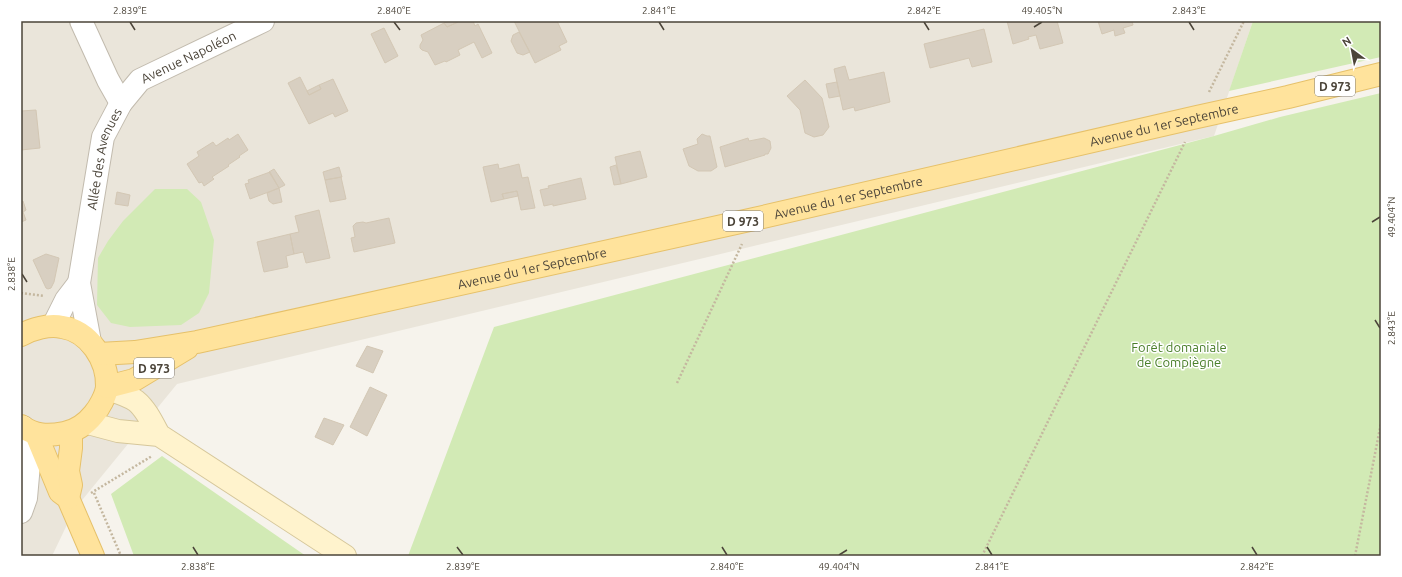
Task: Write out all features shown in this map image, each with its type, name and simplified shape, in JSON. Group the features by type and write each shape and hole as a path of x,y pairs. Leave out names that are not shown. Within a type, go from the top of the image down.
{"main road":[{"name":"Avenue du 1er Septembre","path":"197,342 754,218 1288,97 1381,74"},
{"path":"24,330 53,326 62,327 76,332 94,348 104,366 107,388 98,409 79,427 72,448 68,471 72,485 68,498"},
{"name":"D 973","path":"94,348 135,352 197,342"},
{"name":"D 973","path":"107,388 134,380 197,342"},
{"path":"107,388 136,401 147,414 157,444"},
{"path":"27,429 51,435 79,427 118,431 157,444 345,556"},
{"path":"27,429 60,492 68,498 93,556"}],"street":[{"name":"Allée des Avenues","path":"81,21 108,80 121,102 103,137 79,283 94,348"},
{"name":"Avenue Napoléon","path":"121,102 140,80 263,21"},
{"name":"Allée des Avenues","path":"53,326 66,300 79,283"},
{"path":"21,512 26,498 30,453 27,429"}],"path":[{"path":"982,556 1244,21"},
{"path":"677,383 754,218"},
{"path":"1355,556 1381,423"},
{"path":"121,556 94,493 157,444"}],"shaded area":[{"path":"21,21 1253,21 1214,136 177,384 74,510 52,556 21,556"}],"green space":[{"path":"1253,21 1381,21 1381,57 1229,91"},
{"name":"Forêt domaniale de Compiègne","path":"1381,93 1381,556 408,556 494,327 1214,136 1280,117"},
{"path":"155,189 187,189 201,202 214,240 209,293 199,313 181,325 130,327 111,323 97,305 98,258 108,241 123,221"},
{"path":"162,456 306,556 134,556 111,494"}],"building":[{"path":"449,21 458,22 447,27 444,23"},
{"path":"457,21 473,21 475,26 478,24 492,53 482,58 474,42 458,50 460,55 446,62 445,61 435,65 428,52 420,48 423,40 421,35 444,23 447,27 458,22"},
{"path":"514,21 557,21 567,42 559,46 561,50 535,63"},
{"path":"1007,21 1057,21 1063,43 1040,49 1036,35 1013,44"},
{"path":"1098,21 1132,21 1133,25 1123,28 1125,33 1115,36 1114,30 1102,34"},
{"path":"384,28 398,56 385,63 371,34"},
{"path":"984,29 992,62 972,67 969,58 930,68 924,44"},
{"path":"519,32 530,52 523,55 517,53 511,41 513,35"},
{"path":"845,66 849,80 884,72 890,102 855,111 854,107 843,110 834,69"},
{"path":"300,77 309,95 321,89 319,85 333,79 348,111 335,117 333,113 309,124 288,83"},
{"path":"805,80 822,98 829,127 823,135 814,137 805,133 800,110 787,96"},
{"path":"837,82 840,96 829,98 826,84"},
{"path":"319,85 321,89 309,95 307,91"},
{"path":"36,110 40,148 21,150 21,111"},
{"path":"238,134 248,150 228,165 229,166 212,177 214,179 204,186 202,182 199,183 187,164 199,156 197,152 213,142 216,146 228,138 229,140"},
{"path":"702,134 710,136 717,167 711,171 698,171 689,166 683,149 698,144 697,139"},
{"path":"748,138 749,141 764,138 770,141 771,148 768,154 725,167 720,147"},
{"path":"640,151 647,177 621,184 615,157"},
{"path":"498,164 499,169 519,164 522,178 528,177 535,208 521,210 517,191 502,194 504,199 491,202 483,167"},
{"path":"616,165 621,184 614,185 610,167"},
{"path":"339,167 342,177 325,180 323,172"},
{"path":"274,169 285,185 279,188 269,172"},
{"path":"270,172 279,188 250,199 245,184 249,183 248,180"},
{"path":"341,177 346,199 330,202 325,180"},
{"path":"581,178 586,199 553,206 553,204 544,206 540,190 549,188 548,186"},
{"path":"279,188 282,202 273,204 269,201 267,193"},
{"path":"517,191 518,196 504,199 502,194"},
{"path":"117,192 130,195 128,206 115,204"},
{"path":"23,201 26,210 23,212 26,220 21,222 21,202"},
{"path":"319,210 330,258 306,263 303,252 294,254 290,234 299,232 295,216"},
{"path":"389,218 395,243 354,252 351,238 355,237 353,226 356,223 366,223"},
{"path":"290,234 294,254 286,256 288,267 264,272 257,242"},
{"path":"46,254 59,258 54,282 51,288 48,289 46,288 33,260"},
{"path":"367,346 383,351 373,373 356,366"},
{"path":"370,387 387,395 367,436 350,427"},
{"path":"324,418 344,425 333,445 315,437"}]}
